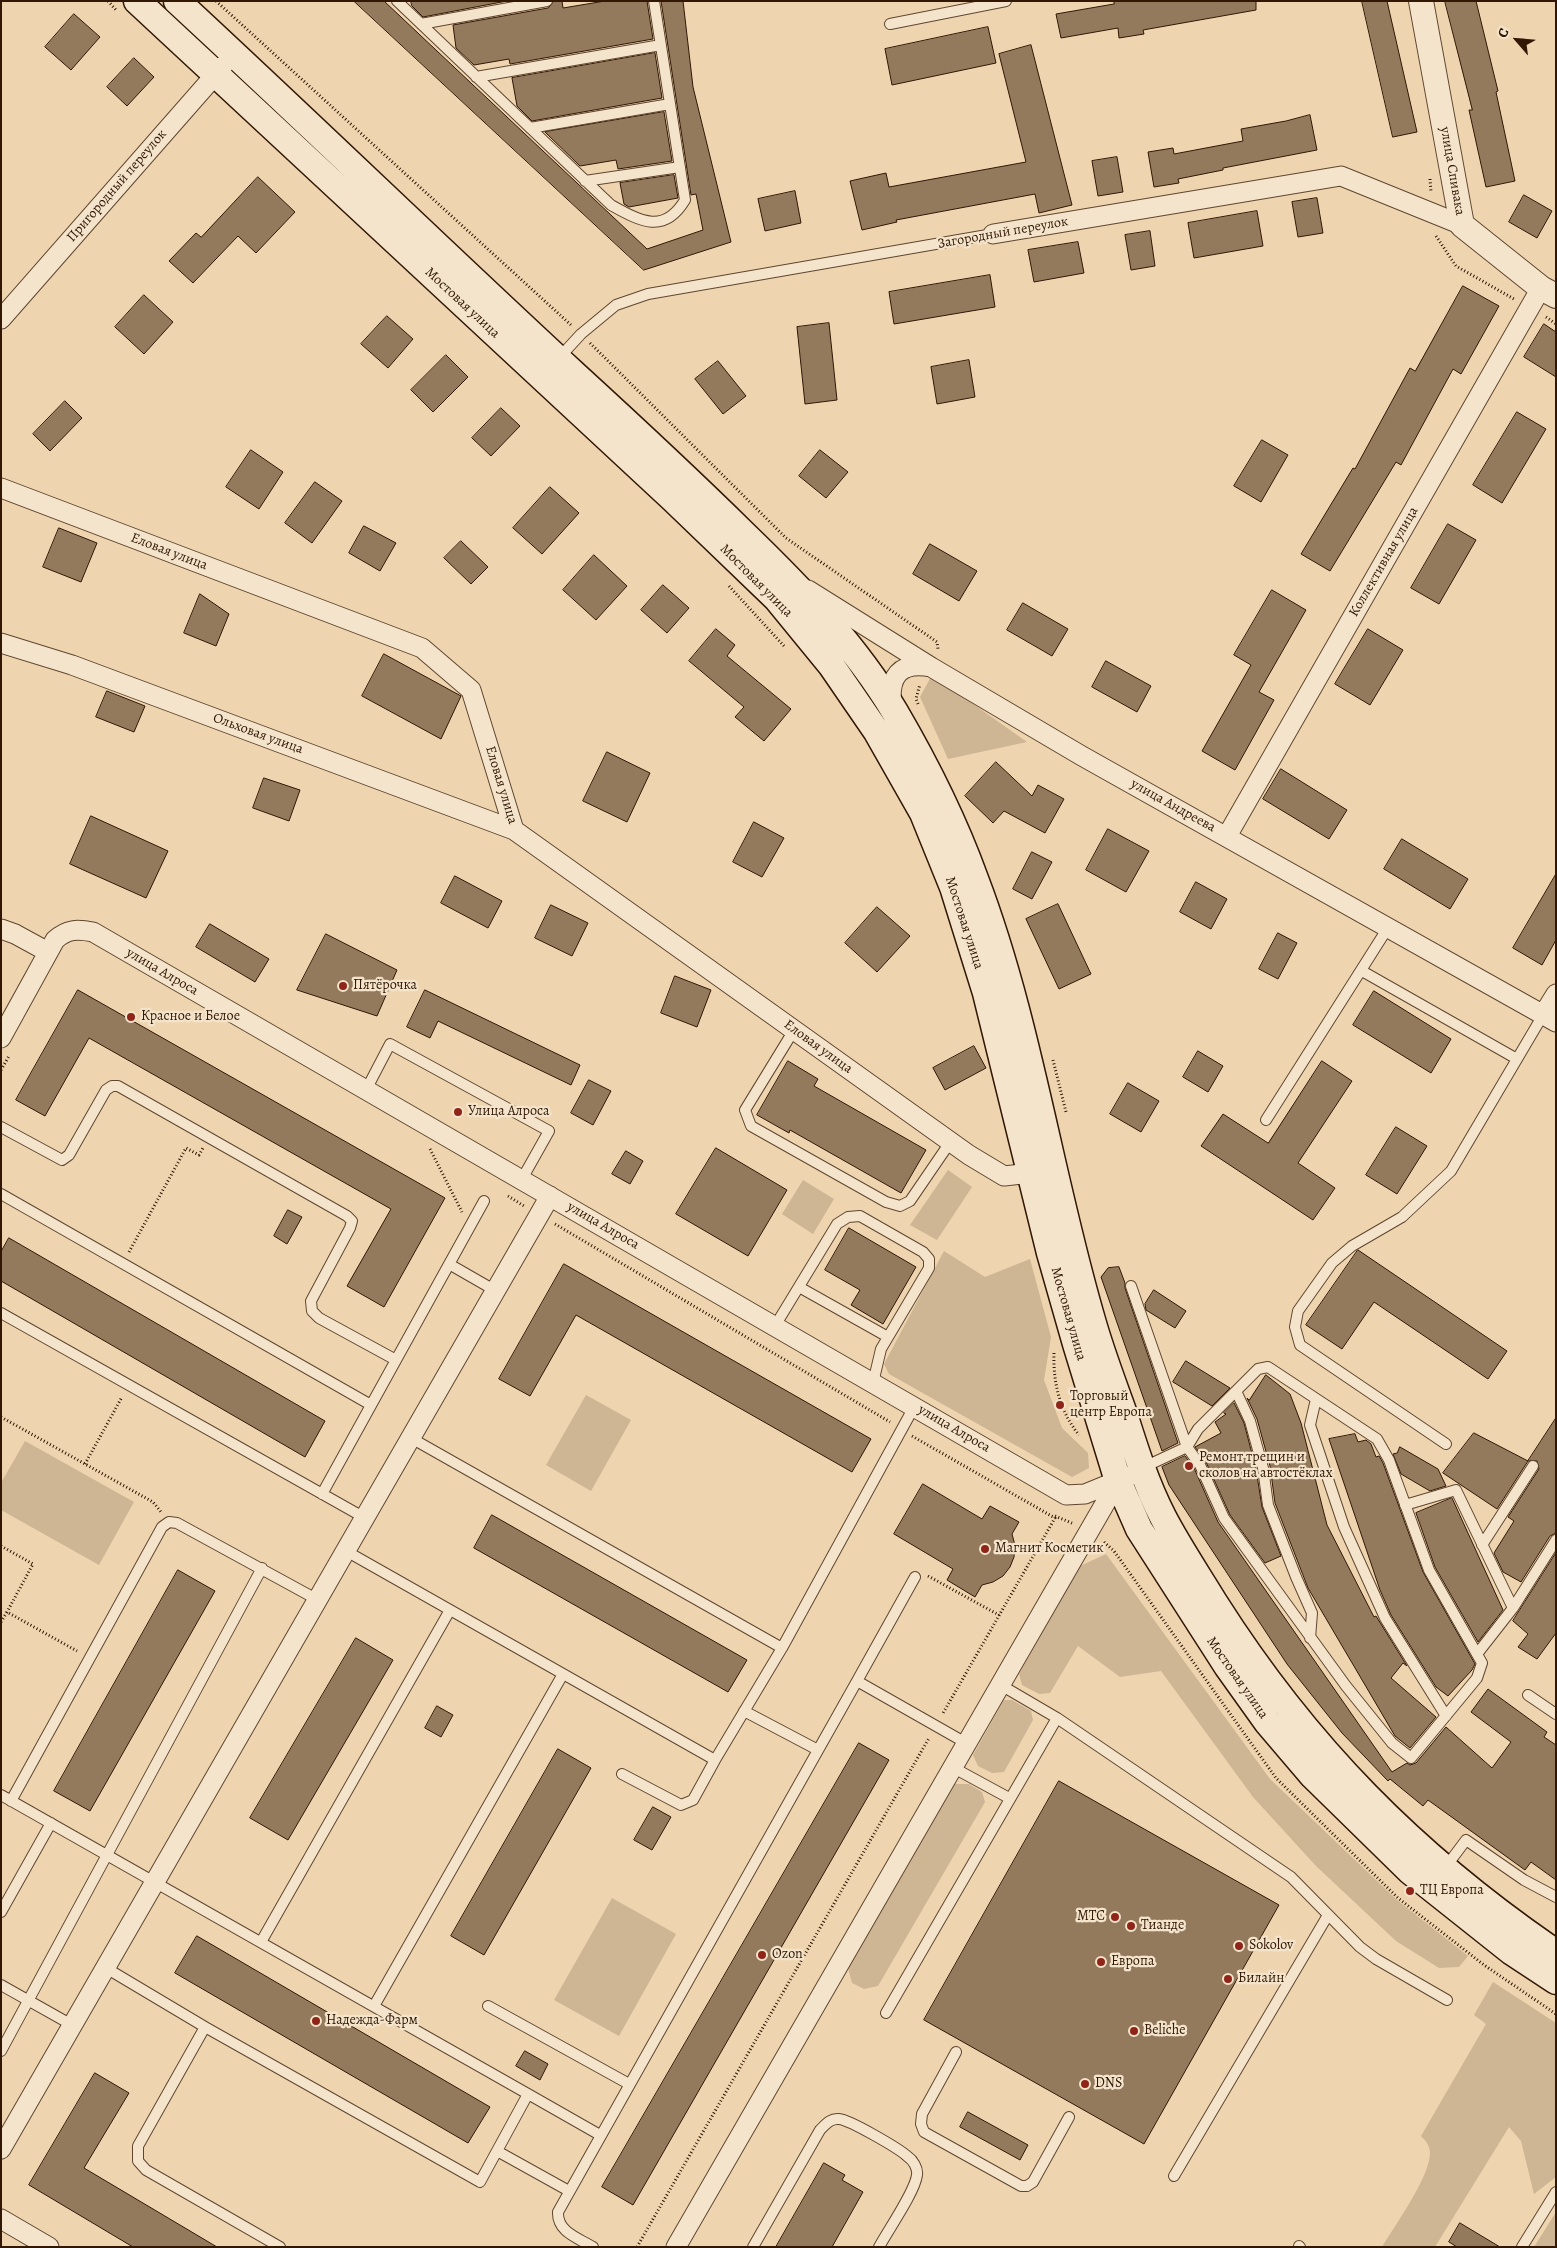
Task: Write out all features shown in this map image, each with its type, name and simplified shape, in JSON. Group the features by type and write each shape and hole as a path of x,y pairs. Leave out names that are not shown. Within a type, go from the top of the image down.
{"main road":[{"name":"Мостовая улица","path":"137,1 673,499 777,600 817,646 877,732 923,813 953,886 986,993 1076,1344 1118,1481 1139,1529 1207,1637 1267,1722 1313,1776 1410,1871 1512,1952 1556,1981"},
{"name":"Мостовая улица","path":"177,1 558,359 692,482 794,582 849,645 892,708 944,803 976,881 1009,984 1092,1320 1142,1469 1163,1517 1248,1656 1288,1709 1340,1769 1383,1814 1444,1869 1511,1922 1556,1953"}],"street":[{"name":"улица Спивака","path":"1421,1 1462,225 1542,297"},
{"name":"Пригородный переулок","path":"5,308 234,54"},
{"name":"Загородный переулок","path":"993,234 1341,176 1462,225"},
{"name":"Коллективная улица","path":"1227,836 1542,297"},
{"name":"Еловая улица","path":"1,488 422,648 471,690 514,830 951,1142 1004,1176 1031,1174"},
{"name":"улица Андреева","path":"794,582 930,667 1082,756 1389,926 1549,1018"},
{"name":"Ольховая улица","path":"1,643 72,665 514,830"},
{"path":"892,708 890,690 893,680 902,669 913,665 930,667"},
{"name":"улица Алроса","path":"48,952 63,932 78,929 93,932 1066,1495 1085,1494 1142,1469"},
{"path":"1,930 15,934 48,952 6,1046"},
{"path":"1549,1018 1556,994"},
{"path":"1,2149 550,1196"},
{"path":"676,2247 999,1684 1118,1481"},
{"path":"1,2219 49,2247"}],"lane":[{"path":"397,1 611,205 640,222 662,222 678,213 685,200 654,1"},
{"path":"421,24 547,1"},
{"path":"890,24 1006,1"},
{"path":"476,77 661,45"},
{"path":"530,128 670,104"},
{"path":"585,181 680,167"},
{"name":"Загородный переулок","path":"558,359 581,334 616,305 648,294 993,234"},
{"path":"1266,1120 1389,926"},
{"path":"1362,971 1517,1059"},
{"path":"1446,1444 1315,1357 1300,1344 1295,1327 1298,1311 1332,1263 1352,1246 1402,1217 1451,1171 1517,1059 1549,1018"},
{"path":"794,1030 745,1110 751,1126 886,1202 900,1206 910,1201 951,1142"},
{"path":"366,1090 390,1044 549,1131 522,1179"},
{"path":"1,1127 62,1160 69,1156 106,1090 112,1086 118,1086 352,1221 310,1301 312,1311 318,1318 396,1360"},
{"path":"1,1194 371,1405"},
{"path":"322,1494 484,1201"},
{"path":"775,1326 837,1224 848,1217 860,1216 914,1247 929,1259 929,1268 882,1349 873,1383"},
{"path":"449,1264 496,1291"},
{"path":"1131,1286 1187,1447 1200,1465 1224,1518 1310,1638 1392,1743 1411,1758 1477,1678 1482,1663 1429,1570 1389,1460 1377,1439 1268,1367 1258,1369 1198,1429 1187,1447 1142,1469"},
{"path":"799,1287 888,1338"},
{"path":"1,1313 365,1518"},
{"path":"1236,1391 1253,1430 1263,1468 1268,1505 1312,1613 1310,1638"},
{"path":"1316,1399 1310,1425 1344,1527 1385,1618 1446,1716"},
{"path":"622,1774 681,1805 693,1800 782,1648 914,1406"},
{"path":"411,1438 782,1648"},
{"path":"1482,1545 1533,1466"},
{"path":"1405,1504 1456,1490 1513,1608"},
{"path":"11,1801 162,1527 169,1522 177,1523 318,1600"},
{"path":"1477,1654 1513,1608 1556,1540"},
{"path":"346,1551 715,1760"},
{"path":"1,2051 262,1568"},
{"path":"594,2247 564,2230 558,2222 558,2212 916,1577"},
{"path":"261,1942 450,1610"},
{"path":"374,2006 563,1674"},
{"path":"857,1680 966,1743"},
{"path":"999,1684 1057,1718 1291,1878 1360,1947 1376,1959 1447,2000"},
{"path":"1528,1695 1556,1714"},
{"path":"744,1711 818,1750"},
{"path":"886,2012 1057,1718"},
{"path":"952,1767 1009,1798"},
{"path":"1,1795 108,1854 600,2135"},
{"path":"1,1912 51,1823"},
{"path":"1444,1869 1466,1840 1524,1880 1556,1897"},
{"path":"1174,2176 1328,1915"},
{"path":"106,1968 205,2027 480,2182 528,2094"},
{"path":"1,1985 72,2025"},
{"path":"488,2006 629,2084"},
{"path":"205,2027 138,2146 138,2161 146,2170 280,2247"},
{"path":"956,2052 922,2114 921,2124 924,2132 1021,2186 1028,2186 1033,2182 1069,2117"},
{"path":"753,2247 820,2130 828,2121 839,2119 851,2123 908,2156 915,2164 917,2174 913,2186 879,2247"},
{"path":"497,2152 570,2191"},
{"path":"1522,2247 1556,2192"}],"path":[{"path":"218,2 581,334 786,538 937,642 940,654 919,687 916,699 920,708"},
{"path":"1433,213 1434,233 1456,266 1542,297"},
{"path":"1,1070 6,1046"},
{"path":"1051,1055 1066,1106 1066,1115"},
{"path":"123,1263 186,1148 199,1156 209,1138"},
{"path":"422,1144 439,1154"},
{"path":"430,1149 470,1226"},
{"path":"506,1195 1055,1518 637,2247"},
{"path":"85,1464 129,1385"},
{"path":"1,1417 153,1502 169,1522"},
{"path":"1,1546 33,1564 1,1622"},
{"path":"916,1577 930,1576 999,1615"},
{"path":"7,1612 90,1658"}],"shaded area":[{"path":"932,675 1027,742 948,759 920,697"},
{"path":"948,1170 972,1187 937,1240 910,1225"},
{"path":"803,1180 834,1199 813,1234 782,1214"},
{"path":"944,1251 985,1277 1030,1259 1051,1337 1044,1380 1062,1428 1088,1453 1089,1468 1072,1477 889,1374 884,1364"},
{"path":"586,1395 631,1420 591,1491 546,1465"},
{"path":"25,1441 134,1502 99,1565 1,1510 1,1483"},
{"path":"1106,1554 1270,1779 1397,1900 1468,1956 1459,1967 1439,1968 1396,1941 1316,1866 1253,1797 1161,1671 1120,1677 1078,1646 1050,1693 1039,1694 1022,1685 1019,1674 1080,1566"},
{"path":"1004,1700 1012,1700 1031,1711 1033,1720 1004,1772 992,1773 978,1766 973,1755"},
{"path":"955,1784 969,1784 982,1792 985,1802 878,1986 864,1989 852,1983 848,1968"},
{"path":"612,1898 676,1934 619,2036 554,2000"},
{"path":"1493,1982 1556,2023 1556,2177 1534,2194 1521,2141 1509,2127 1435,2247 1382,2247 1411,2201 1424,2175 1430,2150 1421,2136 1486,2024 1474,2015"},
{"path":"1556,2212 1556,2247 1534,2247"}],"building":[{"path":"354,1 384,1 647,249 703,230 696,194 691,195 661,1 683,1 693,87 731,242 644,270"},
{"path":"411,1 507,1 423,17 412,6"},
{"path":"554,1 562,1 563,8 605,1 647,1 653,39 510,64 509,59 474,65 456,48 453,25 548,8"},
{"path":"1114,1 1256,1 1256,10 1143,30 1144,34 1119,38 1118,28 1061,38 1056,14 1114,4"},
{"path":"1362,1 1387,1 1417,132 1393,137"},
{"path":"1445,1 1476,1 1498,91 1496,92 1515,181 1486,187 1469,110 1472,110"},
{"path":"74,14 100,37 71,70 45,47"},
{"path":"988,27 996,63 892,85 885,49"},
{"path":"1031,45 1072,205 1039,213 1035,194 896,220 897,222 862,230 850,181 886,173 889,187 1026,162 999,54"},
{"path":"655,53 662,98 532,121 517,106 512,78"},
{"path":"134,58 154,77 127,106 107,87"},
{"path":"664,112 672,161 618,169 616,160 580,166 545,132"},
{"path":"1310,115 1317,150 1223,168 1223,170 1178,179 1179,183 1154,187 1148,152 1173,148 1174,154 1243,141 1241,129"},
{"path":"1117,157 1123,192 1098,196 1092,161"},
{"path":"674,175 678,198 629,207 624,204 620,183"},
{"path":"258,177 295,212 256,253 238,236 193,283 169,261 196,233 201,237"},
{"path":"795,191 801,223 765,231 758,199"},
{"path":"1524,195 1552,211 1537,238 1509,222"},
{"path":"1317,198 1323,233 1298,237 1292,202"},
{"path":"1257,211 1263,246 1194,258 1188,223"},
{"path":"1150,231 1155,266 1131,270 1125,235"},
{"path":"1078,242 1084,273 1034,282 1028,250"},
{"path":"990,275 995,307 894,324 889,292"},
{"path":"1463,286 1499,306 1461,374 1453,369 1401,465 1396,462 1330,571 1301,554 1353,468 1355,469 1410,368 1415,371"},
{"path":"144,295 173,322 144,354 115,327"},
{"path":"387,316 413,339 388,368 361,344"},
{"path":"829,323 837,400 805,404 797,327"},
{"path":"1544,324 1556,332 1556,377 1524,357"},
{"path":"446,355 468,377 433,412 411,390"},
{"path":"969,360 975,397 937,404 931,367"},
{"path":"718,361 746,396 723,414 695,379"},
{"path":"65,401 82,418 50,451 33,434"},
{"path":"501,408 520,426 491,456 472,438"},
{"path":"1517,412 1546,429 1502,503 1473,485"},
{"path":"1262,440 1288,455 1261,502 1234,486"},
{"path":"251,450 283,472 259,509 226,487"},
{"path":"820,450 848,472 826,498 799,476"},
{"path":"315,482 342,501 312,543 285,523"},
{"path":"550,487 579,513 542,554 513,528"},
{"path":"1448,524 1476,540 1439,604 1411,588"},
{"path":"364,526 396,543 380,571 349,553"},
{"path":"59,528 97,543 81,582 43,567"},
{"path":"461,541 488,567 471,584 444,558"},
{"path":"930,544 977,571 959,601 913,574"},
{"path":"594,555 627,586 596,620 563,590"},
{"path":"663,585 689,608 667,633 641,610"},
{"path":"1272,590 1306,610 1259,692 1274,700 1235,770 1202,751 1251,665 1234,655"},
{"path":"200,594 229,614 216,646 184,633"},
{"path":"1023,603 1068,629 1052,656 1007,630"},
{"path":"716,629 735,645 727,656 791,709 764,741 735,717 744,707 689,661"},
{"path":"1368,629 1403,650 1370,705 1335,684"},
{"path":"384,654 461,696 441,739 362,696"},
{"path":"1106,661 1151,686 1137,712 1092,687"},
{"path":"107,691 145,706 134,732 96,717"},
{"path":"607,752 650,773 627,822 583,801"},
{"path":"996,762 1032,796 1038,785 1064,799 1045,833 1004,811 993,823 965,796"},
{"path":"1281,769 1347,810 1329,839 1263,799"},
{"path":"264,778 300,790 289,821 253,808"},
{"path":"91,816 168,851 146,898 70,864"},
{"path":"754,822 784,838 762,877 733,862"},
{"path":"1108,829 1149,851 1126,892 1086,870"},
{"path":"1402,839 1468,879 1450,909 1384,869"},
{"path":"1032,852 1052,862 1032,899 1013,889"},
{"path":"1556,874 1556,940 1542,965 1513,948"},
{"path":"455,876 502,901 488,928 441,903"},
{"path":"1196,882 1227,899 1211,929 1180,912"},
{"path":"1058,904 1091,974 1059,989 1026,919"},
{"path":"551,905 588,923 572,956 535,938"},
{"path":"877,907 910,936 877,972 845,943"},
{"path":"210,924 269,959 255,982 196,947"},
{"path":"1278,933 1297,943 1278,979 1259,969"},
{"path":"326,934 397,970 377,1016 297,990"},
{"path":"675,976 711,990 697,1027 661,1013"},
{"path":"78,990 445,1198 384,1307 347,1286 391,1209 89,1038 45,1116 16,1100"},
{"path":"425,990 580,1065 571,1085 438,1021 430,1038 407,1027"},
{"path":"1374,991 1451,1039 1431,1073 1353,1025"},
{"path":"974,1046 986,1068 945,1090 933,1068"},
{"path":"1198,1051 1223,1066 1208,1092 1183,1077"},
{"path":"788,1061 818,1079 814,1086 926,1150 901,1193 790,1130 789,1133 757,1115"},
{"path":"1322,1061 1352,1081 1298,1163 1335,1188 1313,1220 1201,1146 1223,1114 1268,1143"},
{"path":"589,1080 611,1091 593,1125 571,1113"},
{"path":"1128,1083 1159,1101 1141,1132 1110,1114"},
{"path":"1396,1127 1427,1146 1397,1194 1366,1175"},
{"path":"716,1148 787,1190 748,1256 676,1214"},
{"path":"626,1151 643,1161 630,1184 612,1174"},
{"path":"288,1210 302,1217 287,1244 274,1236"},
{"path":"849,1228 916,1267 883,1324 851,1305 860,1290 825,1270"},
{"path":"9,1238 325,1421 305,1457 1,1281 1,1252"},
{"path":"1358,1250 1507,1351 1488,1379 1374,1302 1342,1349 1306,1325"},
{"path":"564,1264 871,1439 852,1472 576,1315 530,1396 499,1379"},
{"path":"1119,1267 1178,1443 1162,1451 1101,1277 1108,1268"},
{"path":"1154,1290 1186,1311 1175,1328 1146,1310 1145,1304"},
{"path":"1186,1361 1230,1388 1212,1406 1173,1382"},
{"path":"1266,1375 1290,1394 1301,1423 1327,1525 1374,1617 1376,1616 1407,1666 1403,1663 1391,1678 1436,1717 1410,1748 1395,1736 1308,1588 1275,1503 1270,1466 1257,1419 1247,1398 1249,1400"},
{"path":"1234,1403 1244,1423 1256,1469 1262,1507 1281,1556 1265,1563 1230,1515 1206,1462 1195,1447 1221,1433 1215,1422 1226,1414 1224,1413"},
{"path":"1556,1418 1556,1533 1550,1536 1521,1582 1503,1572 1494,1553 1514,1521 1508,1517 1539,1469 1537,1461 1528,1461"},
{"path":"1474,1433 1528,1461 1497,1509 1443,1473"},
{"path":"1355,1434 1358,1442 1366,1440 1371,1444 1376,1457 1379,1456 1383,1463 1423,1572 1475,1664 1472,1670 1448,1696 1436,1687 1391,1615 1380,1590 1329,1439"},
{"path":"1400,1447 1438,1469 1446,1486 1430,1491 1401,1474 1393,1454 1397,1453"},
{"path":"1185,1456 1194,1468 1218,1522 1392,1772 1407,1763 1410,1765 1416,1763 1446,1727 1492,1768 1511,1742 1471,1712 1488,1689 1547,1732 1544,1737 1556,1745 1556,1880 1531,1862 1525,1870 1428,1800 1423,1806 1390,1779 1388,1781 1342,1733 1287,1664 1169,1485 1162,1467"},
{"path":"923,1484 982,1519 990,1506 1019,1522 1012,1534 1015,1545 1014,1557 1010,1567 1003,1576 993,1582 982,1585 975,1597 947,1580 953,1569 894,1534"},
{"path":"1452,1498 1503,1610 1478,1642 1435,1567 1416,1513"},
{"path":"492,1515 747,1660 728,1692 474,1548"},
{"path":"1556,1553 1556,1633 1537,1659 1518,1647 1528,1634 1513,1621"},
{"path":"178,1570 215,1591 90,1811 54,1791"},
{"path":"356,1638 393,1660 288,1840 250,1818"},
{"path":"437,1706 453,1715 441,1737 425,1728"},
{"path":"859,1743 889,1760 633,2205 602,2187"},
{"path":"558,1749 591,1768 484,1955 451,1936"},
{"name":"Европа","path":"1059,1781 1279,1905 1144,2144 924,2020"},
{"path":"653,1807 671,1817 652,1850 634,1840"},
{"path":"197,1936 490,2107 468,2143 175,1973"},
{"path":"525,2051 548,2064 540,2080 516,2066"},
{"path":"95,2073 129,2093 84,2168 217,2247 133,2247 29,2185"},
{"path":"968,2112 1028,2145 1020,2160 960,2127"},
{"path":"824,2163 845,2175 842,2180 863,2192 832,2247 776,2247"},
{"path":"1460,2223 1500,2247 1457,2247 1449,2242"}],"place":[{"name":"Пятёрочка","path":"343,986"},
{"name":"Красное и Белое","path":"131,1017"},
{"name":"Улица Алроса","path":"458,1112"},
{"name":"Торговый центр Европа","path":"1060,1405"},
{"name":"Ремонт трещин и сколов на автостёклах","path":"1189,1466"},
{"name":"Магнит Косметик","path":"985,1549"},
{"name":"ТЦ Европа","path":"1410,1891"},
{"name":"МТС","path":"1115,1917"},
{"name":"Тианде","path":"1131,1926"},
{"name":"Sokolov","path":"1239,1946"},
{"name":"Ozon","path":"762,1955"},
{"name":"Европа","path":"1101,1962"},
{"name":"Билайн","path":"1228,1979"},
{"name":"Надежда-Фарм","path":"316,2021"},
{"name":"Beliche","path":"1134,2031"},
{"name":"DNS","path":"1085,2084"}]}
